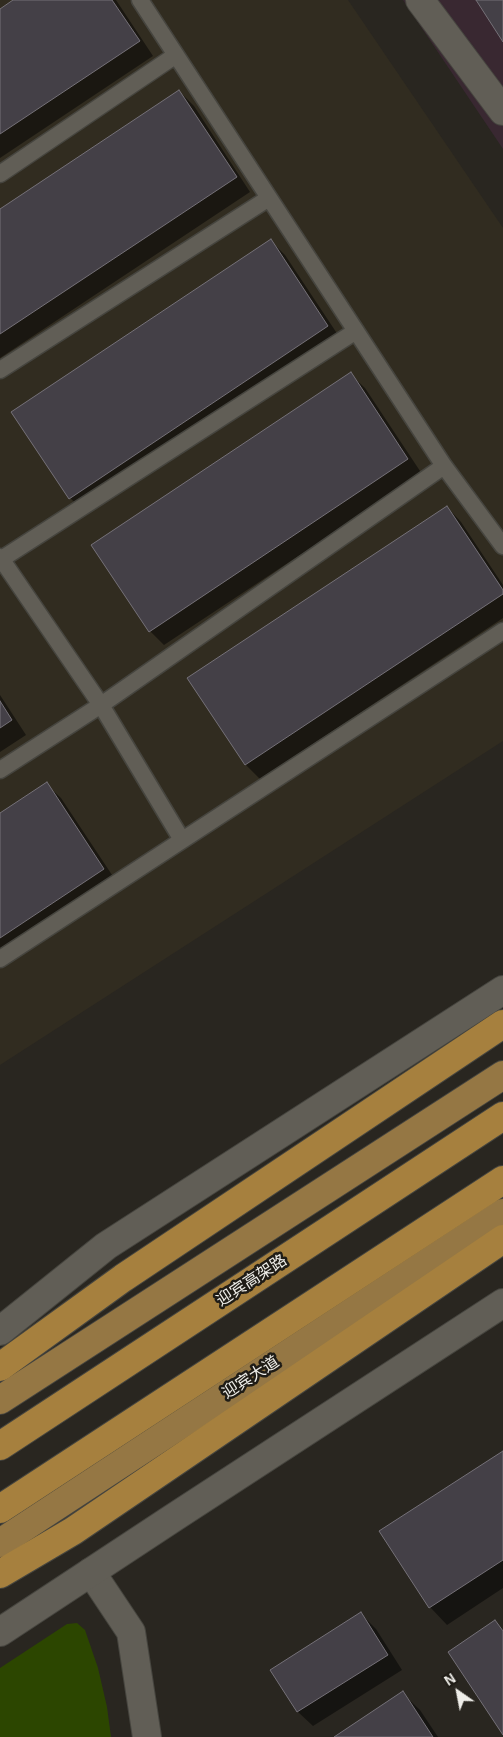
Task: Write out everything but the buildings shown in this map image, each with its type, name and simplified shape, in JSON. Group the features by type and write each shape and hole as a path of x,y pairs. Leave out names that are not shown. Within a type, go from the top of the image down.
{"highway":[{"path":"0,1367 123,1278 503,1024"},
{"name":"迎宾高架路","path":"0,1446 503,1116"},
{"path":"0,1509 503,1180"},
{"path":"0,1574 73,1531 503,1239"}],"main road":[{"path":"0,1400 503,1075"},
{"name":"迎宾大道","path":"0,1543 503,1213"}],"street":[{"path":"426,2 503,112"},
{"path":"0,1331 106,1246 503,990"},
{"path":"0,1632 503,1303"},
{"path":"91,1572 131,1632 147,1737"}],"lane":[{"path":"140,0 444,466 503,546"},
{"path":"0,174 176,55"},
{"path":"0,370 269,198"},
{"path":"182,840 100,705 0,559 356,331"},
{"path":"0,770 100,705 444,466"},
{"path":"0,959 503,631"}],"shaded area":[{"path":"0,0 348,0 503,228 503,741 0,1065"},
{"path":"403,0 503,0 503,149"}],"green space":[{"path":"77,1623 85,1630 98,1668 107,1707 111,1737 0,1737 0,1668 67,1624"}]}
